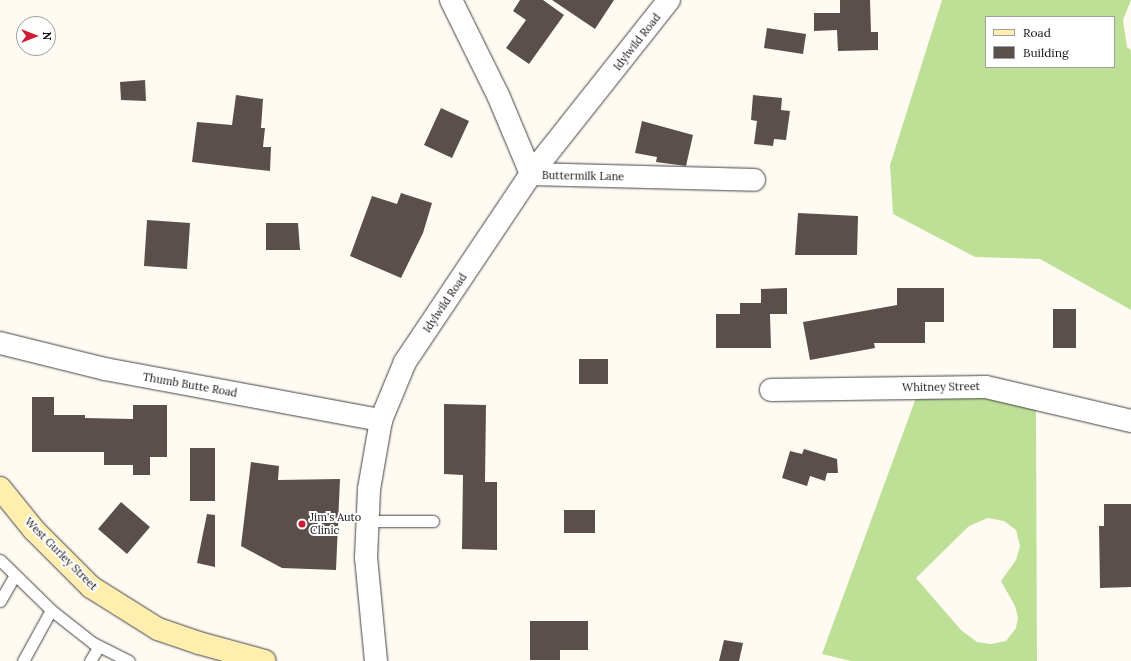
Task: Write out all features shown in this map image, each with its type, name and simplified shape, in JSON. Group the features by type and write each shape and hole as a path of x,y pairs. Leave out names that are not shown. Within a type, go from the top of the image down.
{"main road":[{"name":"West Gurley Street","path":"0,488 34,530 90,587 158,629 199,643 265,661"}],"street":[{"name":"Buttermilk Lane","path":"451,0 498,95 532,174 754,180"},
{"name":"Idylwild Road","path":"376,661 366,558 369,489 381,420 405,362 532,174 669,0"},
{"name":"Thumb Butte Road","path":"0,343 105,369 381,420"},
{"name":"Whitney Street","path":"771,390 986,386 1131,421"}],"lane":[{"path":"368,521 433,521"},
{"path":"0,560 51,610 99,646 129,661"},
{"path":"0,601 15,574"},
{"path":"23,661 51,610"},
{"path":"90,661 99,646"}],"green space":[{"path":"942,0 1131,0 1123,20 1127,47 1131,50 1131,310 1040,259 975,257 893,214 890,165"},
{"path":"917,395 991,396 1036,408 1037,661 851,661 822,654","holes":["988,518 1004,521 1016,530 1020,546 1016,560 1001,581 1015,606 1018,618 1016,628 1006,641 991,644 977,642 961,630 916,578 969,526"]}],"building":[{"path":"520,0 543,0 564,15 529,64 506,48 526,20 513,11"},
{"path":"552,0 614,0 595,29"},
{"path":"840,0 870,0 871,32 878,32 878,50 838,51 837,30 814,31 814,13 840,13"},
{"path":"767,28 806,34 803,54 764,48"},
{"path":"145,80 146,101 121,100 120,82"},
{"path":"236,95 263,99 261,128 265,128 263,147 271,147 270,171 192,162 197,122 232,125"},
{"path":"753,95 782,98 781,110 790,111 786,140 774,139 773,146 754,144 757,121 751,120"},
{"path":"441,108 469,121 452,158 424,145"},
{"path":"642,121 693,135 686,166 656,162 657,157 635,153"},
{"path":"401,193 432,203 423,233 401,278 350,256 372,196 397,204"},
{"path":"798,213 858,216 857,255 795,255"},
{"path":"147,220 190,223 187,269 144,266"},
{"path":"266,223 298,223 300,250 266,250"},
{"path":"787,288 787,314 770,314 771,348 716,348 716,314 740,314 740,303 761,303 761,289"},
{"path":"897,288 944,288 944,322 925,322 925,343 874,343 875,348 810,360 803,322 897,305"},
{"path":"1053,309 1076,309 1076,348 1053,348"},
{"path":"579,359 608,359 608,384 579,384"},
{"path":"32,397 54,397 54,415 85,415 85,418 133,419 133,405 167,405 167,457 150,457 150,475 133,475 133,465 104,465 104,452 32,452"},
{"path":"444,404 486,405 485,482 497,482 497,550 462,549 463,475 444,474"},
{"path":"190,448 215,448 215,501 190,501"},
{"path":"804,449 837,459 838,473 827,473 825,481 810,476 807,486 782,478 790,451 802,454"},
{"name":"Jim's Auto Clinic","path":"251,462 279,466 278,480 340,479 336,570 282,568 241,546"},
{"path":"121,502 150,527 127,554 98,529"},
{"path":"1104,504 1131,504 1131,587 1100,588 1099,526 1104,526"},
{"path":"564,510 595,510 595,533 564,533"},
{"path":"207,514 215,515 215,567 197,563"},
{"path":"530,621 588,621 588,650 560,650 560,660 530,660"},
{"path":"724,640 743,643 739,661 719,661"}],"place":[{"name":"Jim's Auto Clinic","path":"302,524"}]}
